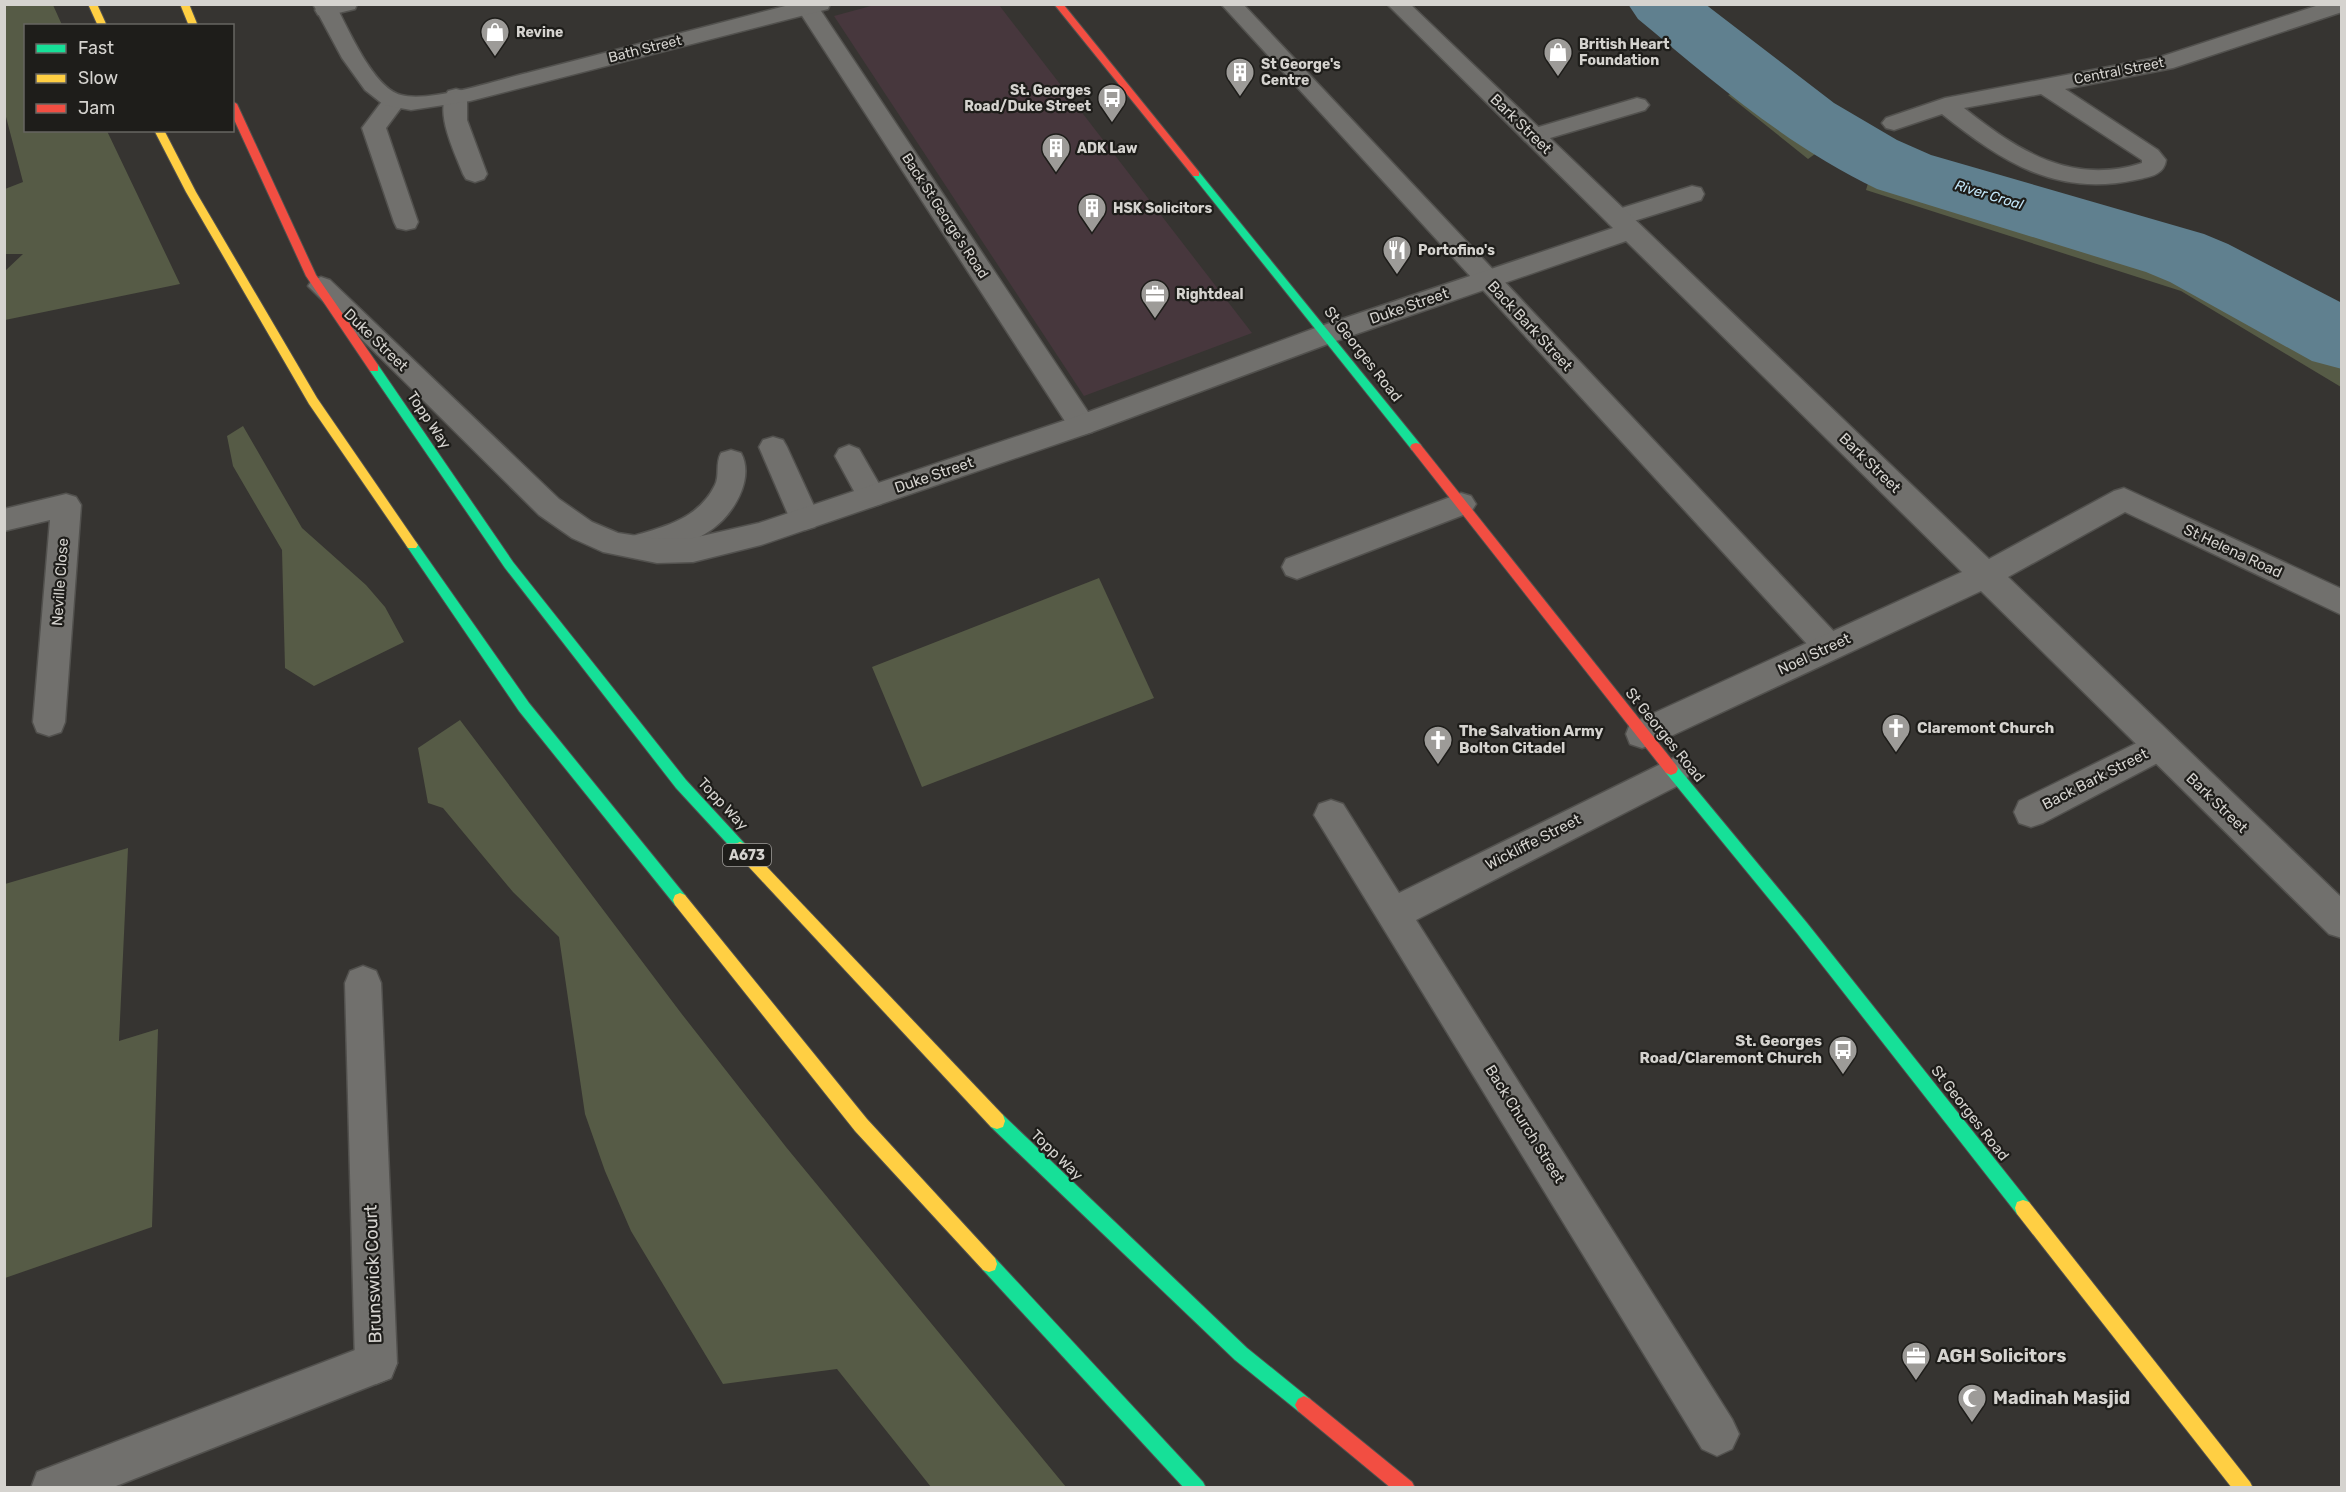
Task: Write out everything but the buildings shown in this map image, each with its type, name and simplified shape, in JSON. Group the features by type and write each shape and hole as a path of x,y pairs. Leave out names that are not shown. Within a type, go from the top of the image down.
{"main road":[{"path":"92,4 102,24"},
{"path":"184,4 193,24"},
{"name":"St Georges Road","path":"1058,4 1327,334 1672,772 1802,928 2243,1487"},
{"name":"Topp Way","path":"234,108 311,276 509,565 681,784 972,1098 1242,1354 1406,1488"},
{"path":"160,132 191,192 313,401 524,707 861,1125 1197,1488"}],"street":[{"name":"Back Bark Street","path":"1231,4 1829,647"},
{"name":"Bark Street","path":"1397,4 2342,922"},
{"path":"2268,4 2293,21"},
{"path":"332,6 367,79 381,95 394,101 374,128 406,222"},
{"name":"Bath Street","path":"394,101 415,102 463,95 814,6"},
{"name":"Back St George's Road","path":"814,6 1082,425"},
{"name":"Central Street","path":"1894,123 1945,105 2165,63 2342,6"},
{"path":"1945,105 1997,144 2031,164 2054,171 2091,177 2122,176 2153,167 2154,160 2150,154 2043,85"},
{"path":"463,95 455,120 475,174"},
{"path":"1533,136 1637,105"},
{"name":"Duke Street","path":"311,276 549,507 582,530 614,544 657,551 693,550 760,534 1082,425 1327,334 1487,280 1692,194"},
{"path":"773,447 805,519"},
{"path":"849,456 871,496"},
{"path":"634,547 679,534 701,522 718,506 731,482 731,461"},
{"name":"Noel Street","path":"1642,734 1986,575 2124,499"},
{"name":"St Helena Road","path":"2124,499 2342,603"},
{"path":"1297,567 1461,504"},
{"name":"Neville Close","path":"4,520 66,505 49,722"},
{"name":"Back Bark Street","path":"2031,812 2159,746"},
{"name":"Wickliffe Street","path":"1394,913 1672,772"},
{"name":"Back Church Street","path":"1331,815 1717,1434"},
{"name":"Brunswick Court","path":"53,1488 376,1364 363,983"}],"shaded area":[{"path":"878,4 999,5 1252,333 1084,396 834,16"}],"green space":[{"path":"5,4 53,5 62,24 24,24 24,132 107,132 180,284 5,320 5,271 23,254 5,254 5,189 23,182 5,113"},
{"path":"1632,5 1707,5 1720,19 1854,124 1808,159 1728,95 1736,92"},
{"path":"1882,136 2054,206 2180,236 2230,256 2341,319 2341,387 2181,291 1866,190"},
{"path":"243,426 302,528 366,585 385,607 404,642 314,686 285,668 282,550 233,466 227,436"},
{"path":"1099,578 1154,698 922,787 872,667"},
{"path":"460,720 681,1013 786,1147 1066,1487 931,1487 837,1369 723,1384 631,1231 605,1171 585,1114 559,937 513,892 443,808 428,803 418,748"},
{"path":"128,848 119,1041 158,1029 152,1227 5,1278 5,884"}],"waterway":[{"name":"River Croal","path":"1662,4 1807,119 1871,157 1904,172 2175,253 2199,263 2342,340"}],"traffic: fast":[{"path":"1196,174 1416,447"},
{"path":"374,368 509,565 681,784 740,848"},
{"path":"412,545 524,707 680,900"},
{"path":"1671,769 1802,928 2023,1208"},
{"path":"997,1121 1241,1354 1304,1405"},
{"path":"989,1264 1197,1488"}],"traffic: slow":[{"path":"92,4 102,24"},
{"path":"184,4 193,24"},
{"path":"160,132 191,192 313,401 412,545"},
{"path":"740,848 997,1121"},
{"path":"680,900 861,1125 989,1264"},
{"path":"2023,1208 2244,1488"}],"traffic: jam":[{"path":"1058,4 1196,174"},
{"path":"234,108 311,276 374,368"},
{"path":"1416,447 1671,769"},
{"path":"1304,1405 1406,1488"}],"place":[{"name":"Revine","path":"495,58"},
{"name":"British Heart Foundation","path":"1558,78"},
{"name":"St George's Centre","path":"1240,98"},
{"name":"St. Georges Road/Duke Street","path":"1112,124"},
{"name":"ADK Law","path":"1056,174"},
{"name":"HSK Solicitors","path":"1092,234"},
{"name":"Portofino's","path":"1397,276"},
{"name":"Rightdeal","path":"1155,320"},
{"name":"Claremont Church","path":"1896,754"},
{"name":"The Salvation Army Bolton Citadel","path":"1438,766"},
{"name":"St. Georges Road/Claremont Church","path":"1843,1076"},
{"name":"AGH Solicitors","path":"1916,1382"},
{"name":"Madinah Masjid","path":"1972,1424"}]}
